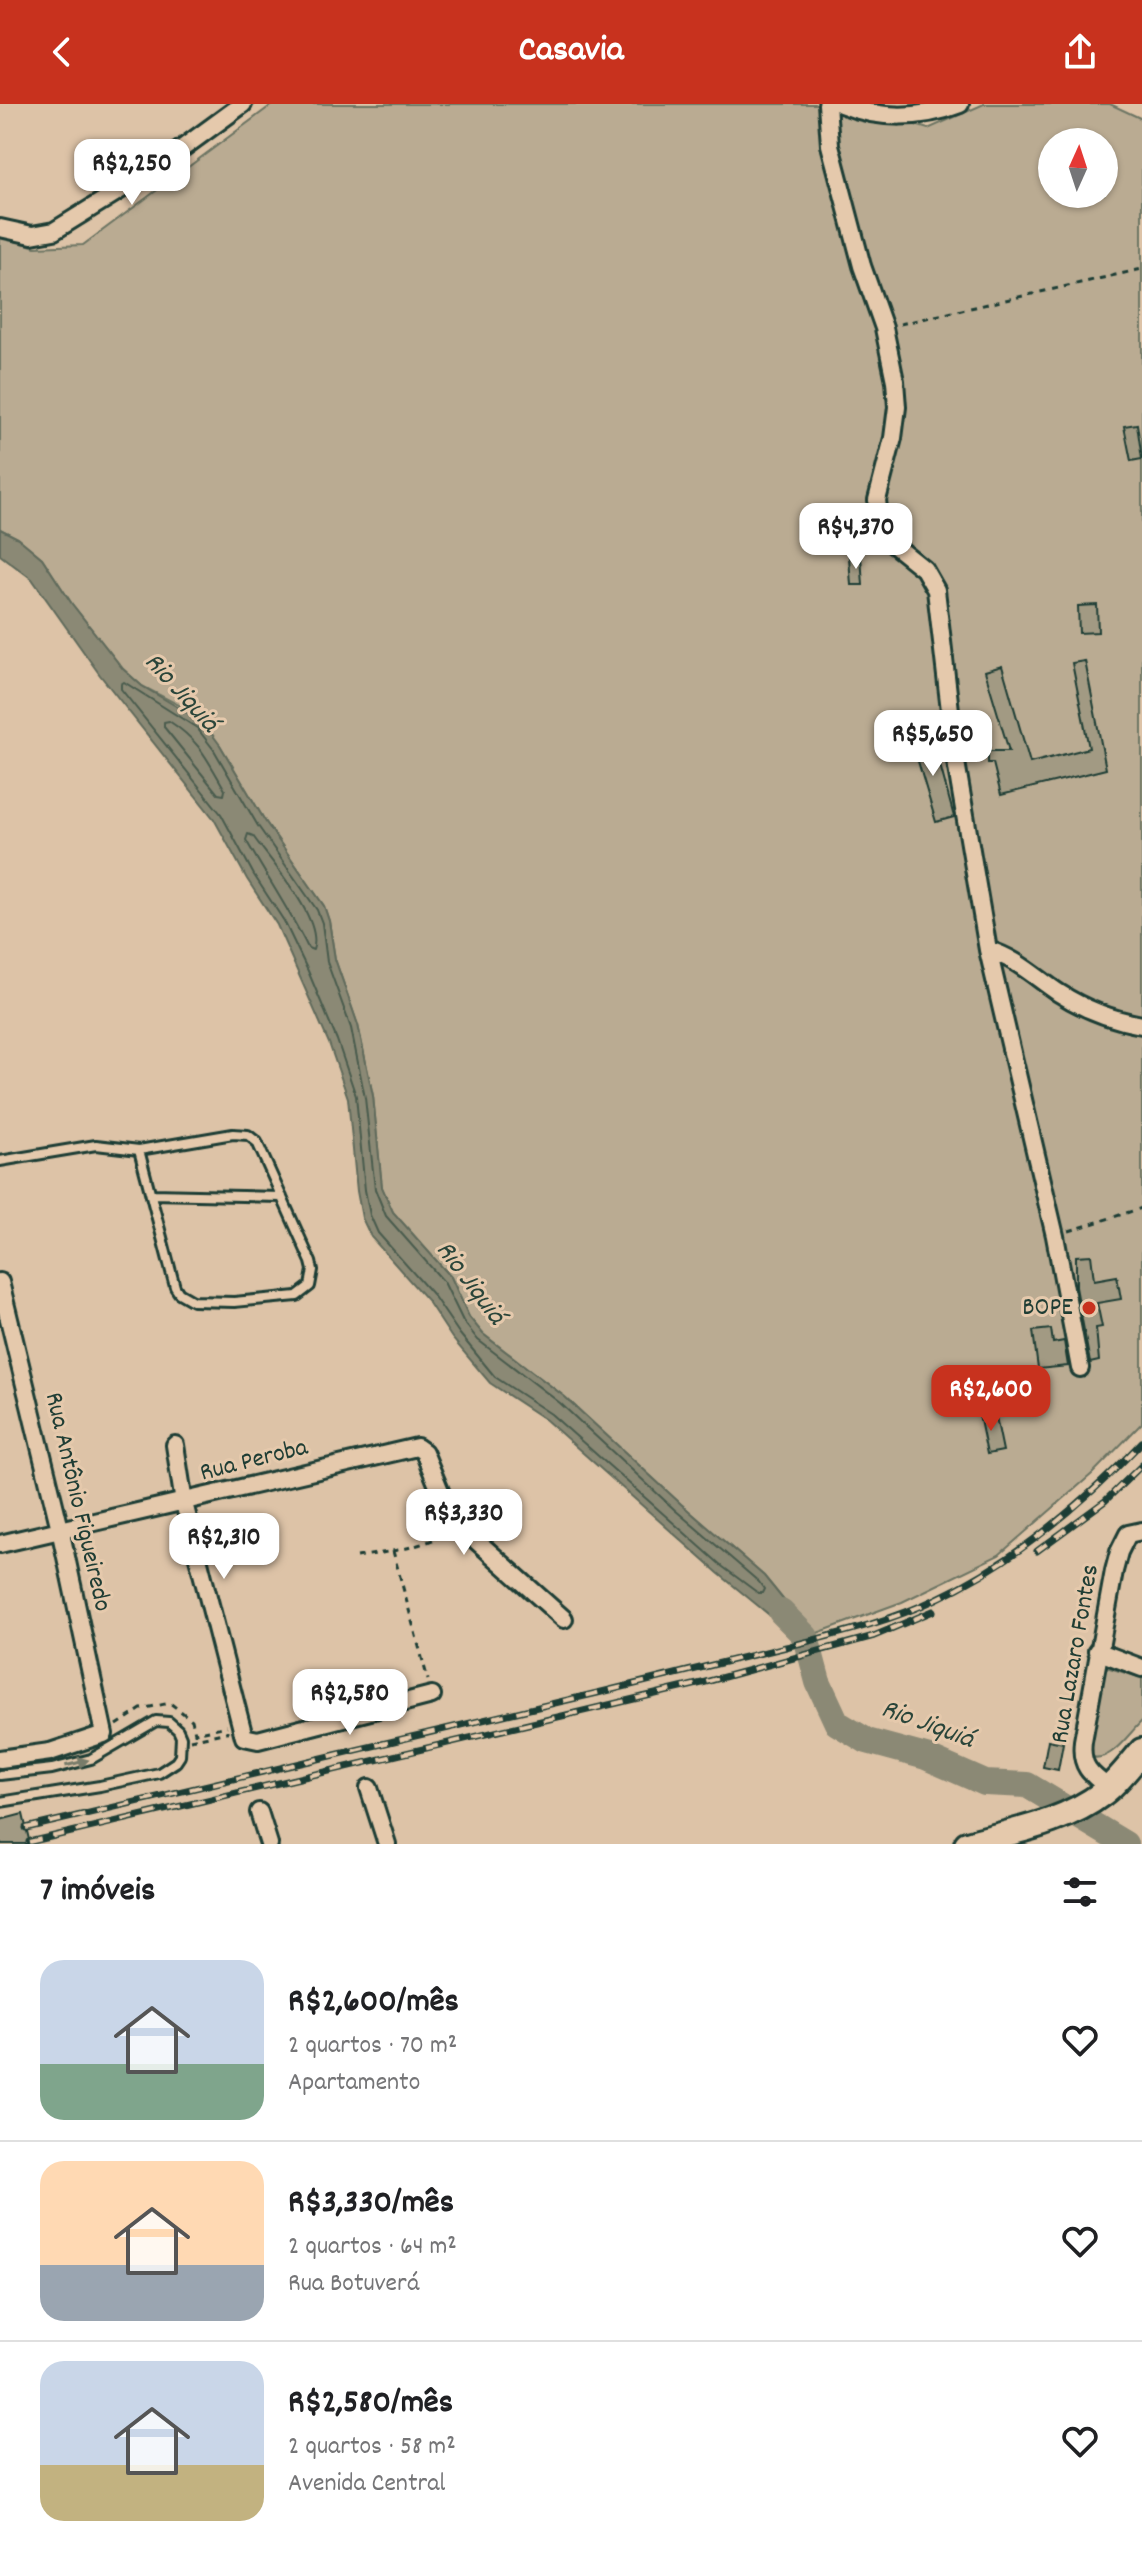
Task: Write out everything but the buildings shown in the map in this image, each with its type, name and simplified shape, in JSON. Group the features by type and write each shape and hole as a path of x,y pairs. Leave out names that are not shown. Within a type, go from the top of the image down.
{"main road":[{"path":"967,1844 1030,1836 1103,1793 1142,1751"}],"street":[{"path":"0,228 32,235 54,231 154,169 243,104"},
{"path":"827,104 830,145 862,266 884,328 895,381 897,407 893,438 879,486 878,516 885,535 924,569 936,590 956,762 988,950 1055,1236 1080,1368"},
{"path":"841,104 867,112 905,116 960,104"},
{"path":"988,950 1022,965 1086,1008 1142,1025"},
{"name":"Rua Antônio Figueiredo","path":"0,1282 60,1529 104,1734 50,1752 0,1759"},
{"path":"175,1445 184,1503 242,1735 246,1739 258,1740 432,1695"},
{"name":"Rua Peroba","path":"0,1544 417,1447 424,1452 445,1503 460,1526"},
{"path":"460,1526 564,1619"},
{"name":"Rua Lazaro Fontes","path":"1103,1793 1085,1768 1081,1752 1097,1651 1119,1552 1128,1534 1142,1531"},
{"path":"1097,1651 1142,1668"},
{"path":"369,1788 387,1844"},
{"path":"259,1812 269,1844"}],"lane":[{"path":"0,1161 96,1145 139,1150 233,1134 248,1135 257,1142 311,1262 310,1286 297,1296 234,1302 200,1302 186,1298 175,1287 139,1150"},
{"path":"152,1194 282,1197"},
{"path":"0,1775 52,1769 91,1759 156,1721 169,1722 181,1737 180,1756 159,1773 0,1802"}],"path":[{"path":"884,328 1142,269"},
{"path":"1055,1236 1142,1208"},
{"path":"357,1557 439,1538 460,1526"},
{"path":"393,1551 432,1695"},
{"path":"152,1714 162,1711"},
{"path":"123,1722 128,1728"},
{"path":"189,1741 227,1732 226,1726"},
{"path":"185,1730 190,1751"}],"shaded area":[{"path":"273,104 847,104 928,129 984,104 1110,104 1142,119 1142,1423 1092,1474 999,1555 902,1602 812,1635 764,1576 565,1397 483,1334 469,1317 451,1277 393,1212 382,1188 373,1096 358,1025 335,959 324,906 265,821 220,745 179,705 142,686 123,669 72,604 42,558 18,538 0,529 0,235 35,247 83,245"},
{"path":"1103,1666 1142,1678 1142,1721 1111,1753 1096,1758 1088,1756"}],"water":[{"name":"Rio Jiquiá","path":"0,529 18,538 42,558 72,604 123,669 142,686 203,722 265,821 324,906 335,959 358,1025 373,1096 382,1187 393,1212 451,1277 469,1317 483,1334 565,1397 764,1576 812,1635 800,1640 718,1573 546,1420 490,1383 452,1338 427,1300 371,1237 362,1218 357,1191 348,1098 329,1043 277,925 214,819 100,675 32,579 0,555"}],"waterway":[{"name":"Rio Jiquiá","path":"781,1612 806,1637 818,1682 837,1723 867,1741 926,1757 985,1783 1027,1785 1125,1844"}],"railway":[{"path":"26,1828 632,1685 881,1621 965,1584 1020,1550 1096,1488 1142,1442"},
{"path":"1037,1551 1105,1501 1142,1465"},
{"path":"29,1842 702,1683 874,1636 933,1611"}],"place":[{"name":"BOPE","path":"1089,1308"}]}
